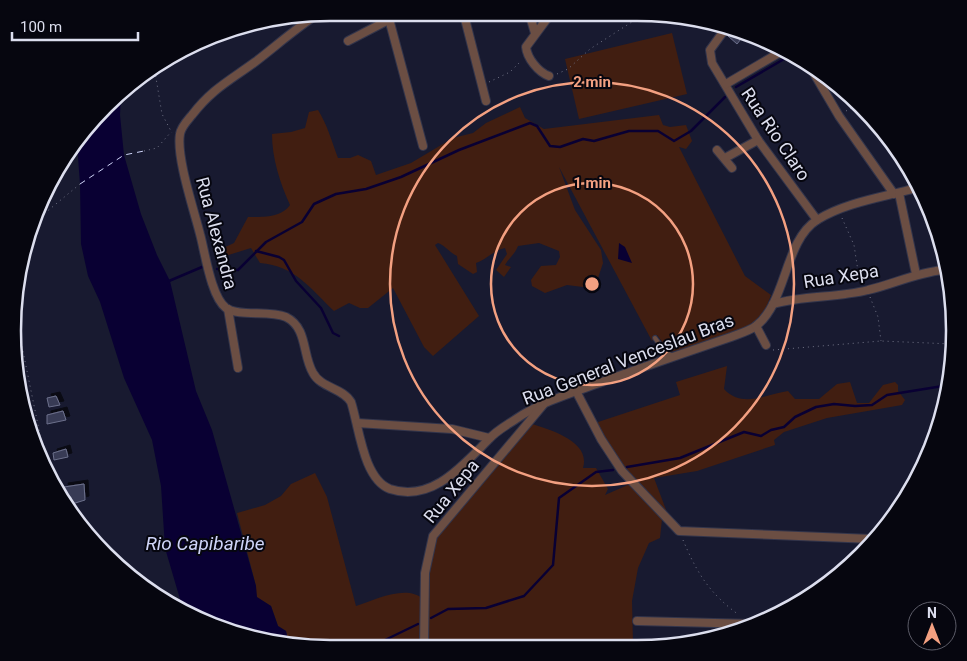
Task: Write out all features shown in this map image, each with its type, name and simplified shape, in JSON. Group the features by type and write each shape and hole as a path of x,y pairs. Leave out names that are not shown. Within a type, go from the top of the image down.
{"street":[{"path":"348,41 385,21"},
{"path":"390,21 423,146"},
{"path":"466,21 486,101"},
{"path":"531,21 535,33"},
{"path":"545,21 526,47 527,56 540,70 549,76"},
{"path":"180,133 190,118 215,89 307,22"},
{"name":"Rua Rio Claro","path":"722,34 710,50 712,63 758,140 817,220"},
{"path":"726,84 776,55"},
{"path":"818,80 839,116 897,194 916,274"},
{"name":"Rua Alexandra","path":"180,133 181,152 191,200 216,293 228,309 276,314 294,324 301,332 314,376 348,397 368,463 376,478 388,488 405,492 420,490 450,477 475,455 489,438"},
{"path":"725,158 758,140"},
{"path":"717,150 732,168"},
{"path":"817,220 839,210 911,189"},
{"name":"Rua General Venceslau Bras","path":"489,438 531,409 545,403 731,337 756,326 773,304 802,238 817,220"},
{"name":"Rua Xepa","path":"773,304 810,296 868,290 916,274 940,270"},
{"path":"228,309 238,368"},
{"path":"756,326 766,345"},
{"path":"576,391 601,439 622,471 679,531 865,539"},
{"name":"Rua Xepa","path":"424,640 425,573 433,536 545,403"},
{"path":"357,423 452,429 489,438"},
{"path":"637,621 733,624"}],"lane":[{"path":"655,338 662,348 674,356"},
{"path":"652,349 662,348"}],"path":[{"path":"549,76 568,69 590,49 633,21"},
{"path":"482,85 510,72 527,56"},
{"path":"156,75 162,114 171,132"},
{"path":"839,116 851,108"},
{"path":"171,132 180,133"},
{"path":"144,151 157,148 171,132"},
{"path":"44,214 80,184"},
{"path":"839,210 854,245 858,271 866,280 878,317 881,341"},
{"path":"766,345 771,350 778,350 881,341 945,344"},
{"path":"22,345 40,436"},
{"path":"679,531 698,573 723,603 746,619"}],"shaded area":[{"path":"672,33 687,94 579,119 565,59"},
{"path":"520,107 525,118 544,129 659,115 663,125 670,127 686,125 692,141 686,149 679,147 745,276 771,295 766,308 751,326 670,352 657,335 652,341 559,167 575,210 601,250 603,263 598,278 591,288 567,285 545,293 532,286 531,280 541,266 556,265 560,257 559,251 539,243 518,246 505,265 511,267 504,277 496,270 507,254 505,248 476,263 477,272 473,274 458,264 457,256 438,243 435,245 479,316 433,356 424,347 393,288 368,308 360,308 349,303 334,311 309,286 292,273 272,265 260,263 251,248 222,257 219,250 234,243 248,217 276,215 290,205 277,170 272,134 305,128 309,112 318,110 327,127 338,158 350,158 358,155 371,161 376,175 411,163 453,138 473,133 486,123"},
{"path":"727,366 724,389 731,395 739,398 755,399 788,391 795,399 819,399 837,384 850,382 857,403 869,403 883,385 895,382 898,385 898,391 905,400 902,405 827,418 784,432 774,440 775,445 697,471 654,478 668,515 633,479 595,423 680,395 676,382"},
{"path":"532,424 558,433 575,444 581,451 584,459 583,468 596,468 608,489 605,495 630,484 662,519 660,538 649,543 638,568 632,601 633,640 330,640 287,637 286,631 278,626 271,606 256,597 256,586 237,513 265,505 281,496 291,484 315,473 327,497 356,606 399,593 416,595 423,599 432,548 437,535"}],"water":[{"name":"Rio Capibaribe","path":"121,104 124,155 141,214 157,255 170,281 196,391 212,430 256,586 257,597 271,606 278,626 286,631 287,637 270,634 231,623 180,600 165,548 161,486 152,440 124,378 100,302 88,276 81,244 78,152 98,127"},
{"path":"619,243 625,247 632,263 618,259"}],"building":[{"path":"728,36 740,40 737,44"},
{"path":"56,396 60,405 49,407 47,398"},
{"path":"63,411 66,420 47,424 47,415"},
{"path":"66,449 68,457 54,460 53,453"},
{"path":"84,484 85,500 74,503 64,487"}],"waterway":[{"path":"736,87 784,59"},
{"path":"217,269 238,270 266,242 302,222 314,204 336,194 366,189 401,177 459,150 530,123 537,126 550,146 560,147 583,139 594,141 629,131 658,131 674,141 691,131 725,97"},
{"path":"256,251 284,260 296,281 321,308 333,333 339,336"},
{"path":"169,281 202,267"},
{"path":"627,467 680,458 744,432 761,436 771,430 784,427 795,417 816,407 834,404 872,405 887,395 941,386"},
{"path":"431,618 448,609 486,608 524,596 553,565 559,498 596,472 613,470"},
{"path":"385,640 418,624"}],"ferry route":[{"path":"80,184 124,155 144,151"}]}
